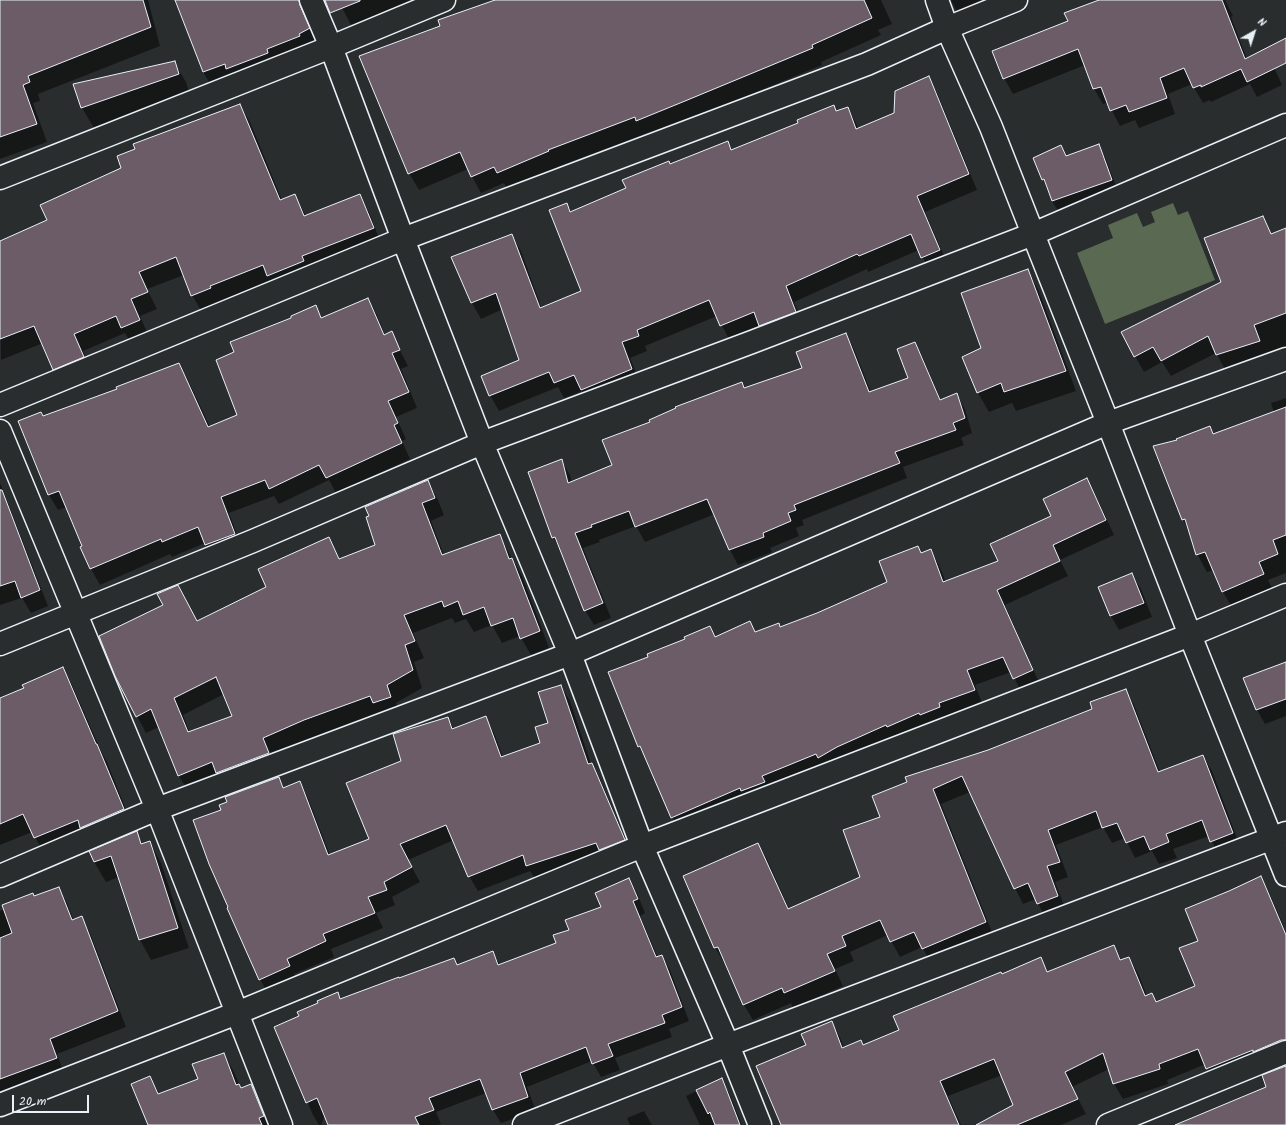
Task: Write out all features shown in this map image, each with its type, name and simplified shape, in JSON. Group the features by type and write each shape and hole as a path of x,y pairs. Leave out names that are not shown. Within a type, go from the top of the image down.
{"street":[{"path":"311,0 331,48 482,443 570,654 642,846 728,1045 760,1125"},
{"path":"0,178 331,48 444,0"},
{"path":"937,0 947,28 991,128 1108,422 1190,635 1279,836 1286,875"},
{"path":"0,405 403,239 867,64 947,28 1016,0"},
{"path":"0,644 253,541 482,443 1033,234 1286,126"},
{"path":"0,876 157,809 570,654 1108,422 1286,359"},
{"path":"0,431 157,809 281,1125"},
{"path":"0,1105 237,1013 642,846 1190,635 1286,595"},
{"path":"524,1125 728,1045 1279,836"},
{"path":"1108,1125 1286,1052"}],"green space":[{"path":"1173,203 1178,215 1188,211 1215,280 1105,324 1077,253 1113,238 1108,225 1137,213 1143,227 1155,222 1151,212"}],"building":[{"path":"0,0 143,0 151,27 28,76 30,82 23,85 37,124 0,137"},
{"path":"175,0 299,0 310,28 299,34 300,36 267,49 268,53 226,69 225,64 203,72"},
{"path":"325,0 360,0 360,1 330,13"},
{"path":"495,0 864,0 872,18 812,45 813,48 685,101 636,121 635,117 548,150 549,151 497,173 494,167 471,177 460,152 408,174 359,56 440,26 438,20"},
{"path":"1099,0 1222,0 1245,59 1286,38 1286,63 1247,82 1241,69 1201,87 1201,85 1193,88 1184,68 1160,78 1167,98 1129,112 1126,105 1110,111 1101,87 1093,89 1078,49 1003,79 992,51 1068,21 1064,13"},
{"path":"175,61 179,74 81,108 73,84"},
{"path":"929,76 969,174 917,196 940,250 921,258 911,234 859,256 857,254 786,286 796,312 759,326 754,312 720,326 709,300 637,330 639,336 622,342 632,369 581,390 574,375 554,383 549,372 489,396 481,376 519,360 496,293 471,303 451,257 512,234 540,308 581,291 549,210 567,203 570,212 626,188 622,180 669,161 670,164 728,141 731,150 798,123 797,120 834,105 836,111 848,107 856,129 894,113 895,91"},
{"path":"240,104 280,200 295,194 304,216 360,194 374,228 302,256 304,261 267,276 263,265 210,286 211,288 191,296 176,257 139,272 148,292 131,299 140,320 121,328 116,316 74,334 84,357 53,370 34,326 0,339 0,241 47,220 40,205 121,168 117,156 135,149 133,144"},
{"path":"1099,144 1112,180 1052,201 1044,179 1042,180 1033,158 1061,145 1066,156"},
{"path":"1263,216 1271,234 1286,228 1286,313 1254,325 1260,341 1216,355 1208,336 1161,361 1153,347 1134,357 1121,332 1221,282 1204,238"},
{"path":"1028,269 1066,371 1004,392 1001,383 977,393 962,357 981,348 961,293"},
{"path":"368,298 384,335 392,331 400,350 392,353 409,392 388,401 398,423 394,425 402,443 326,478 319,465 269,489 265,480 221,497 235,534 205,545 198,527 162,542 161,539 90,569 59,491 48,495 18,421 41,412 43,416 117,389 116,387 179,363 208,427 237,415 216,360 234,352 230,342 291,318 291,316 316,305 321,318"},
{"path":"846,333 869,392 908,378 897,349 915,342 940,400 957,393 965,418 953,423 956,430 895,452 900,463 794,505 796,510 788,513 791,521 763,533 764,537 729,550 707,499 635,527 629,511 591,525 592,527 575,533 603,603 584,611 555,537 552,538 528,472 562,459 568,483 612,465 602,440 650,422 649,420 676,408 675,407 742,382 744,388 802,368 796,352"},
{"path":"1286,407 1286,535 1273,540 1278,554 1259,562 1264,574 1222,592 1205,552 1196,555 1185,519 1182,520 1153,446 1177,440 1176,439 1210,426 1213,434"},
{"path":"1087,478 1106,520 1053,545 1060,561 997,590 1033,670 1013,679 1003,657 967,670 975,690 939,703 940,707 920,715 919,713 887,727 886,725 837,747 818,758 816,754 762,776 765,782 741,791 740,788 671,818 640,746 638,747 608,672 648,657 647,654 685,639 684,637 710,626 715,637 750,621 755,632 779,623 780,627 817,613 887,582 879,561 918,546 921,553 931,549 943,582 998,561 990,544 1051,516 1043,499"},
{"path":"428,480 435,498 422,503 442,555 500,534 509,559 512,558 540,631 520,639 513,618 491,626 484,607 463,615 458,601 444,607 442,601 404,615 415,641 405,645 413,670 387,685 391,697 373,703 370,696 304,720 263,738 269,753 216,773 212,762 178,776 151,709 136,717 115,676 99,636 163,605 157,594 178,585 197,621 266,587 258,569 329,537 339,559 375,545 366,517 369,516 365,507","holes":["216,677 232,716 188,732 174,698"]},
{"path":"0,490 2,490 40,590 21,598 15,581 0,586"},
{"path":"1132,573 1144,603 1110,616 1098,587"},
{"path":"1286,662 1286,699 1256,710 1243,678"},
{"path":"63,667 124,809 80,828 78,820 34,838 23,814 0,824 0,698 24,688 22,685"},
{"path":"561,685 588,764 592,763 625,840 599,850 596,843 526,866 523,855 468,877 446,825 400,844 412,867 384,882 387,890 368,897 375,913 323,934 326,941 287,959 290,966 259,980 227,908 228,907 209,864 193,820 221,810 219,805 227,802 225,797 279,777 283,788 300,781 328,855 369,839 346,783 401,761 393,734 448,717 452,729 486,716 501,757 540,743 535,727 548,723 538,692"},
{"path":"1126,689 1158,772 1203,755 1233,833 1210,842 1202,820 1166,834 1169,842 1150,850 1144,836 1126,843 1117,823 1102,828 1096,811 1048,830 1060,862 1047,866 1058,896 1037,904 1028,883 1014,889 962,776 933,789 986,922 922,949 914,932 890,942 880,920 842,936 846,946 827,954 835,971 784,993 782,988 743,1005 718,947 714,948 683,876 758,843 788,909 860,877 843,830 880,817 872,796 907,782 905,777 988,750 1092,709 1090,702"},
{"path":"137,831 141,844 150,841 178,928 139,940 111,856 94,862 89,851"},
{"path":"1261,876 1286,935 1286,1040 1281,1040 1253,1052 1253,1050 1206,1069 1198,1049 1159,1064 1160,1069 1113,1084 1103,1053 1065,1072 1078,1099 1017,1125 976,1125 1013,1105 994,1059 940,1081 959,1125 781,1125 756,1066 806,1045 801,1034 832,1021 842,1048 861,1040 863,1045 899,1030 893,1016 1001,972 1002,974 1041,957 1047,972 1114,945 1120,960 1129,957 1145,996 1152,993 1156,1002 1195,986 1179,948 1198,941 1185,909"},
{"path":"629,878 638,899 633,901 656,957 662,955 682,1007 662,1015 665,1023 608,1044 613,1056 592,1064 586,1047 520,1073 528,1097 492,1110 480,1079 429,1098 434,1110 415,1117 419,1125 328,1125 317,1098 306,1103 274,1027 299,1016 297,1012 338,992 340,999 454,958 457,965 493,951 498,965 556,943 553,935 569,930 565,920 601,907 595,893"},
{"path":"59,887 72,920 82,916 118,1011 50,1039 57,1058 0,1079 0,938 12,933 2,905 33,893 34,896"},
{"path":"224,1053 236,1085 239,1084 241,1088 251,1084 264,1116 259,1118 262,1125 148,1125 131,1084 150,1076 158,1094 198,1079 192,1064"},
{"path":"1286,1066 1286,1125 1175,1125 1266,1087 1262,1075"},
{"path":"722,1078 740,1125 715,1125 710,1112 708,1114 696,1090"}]}
